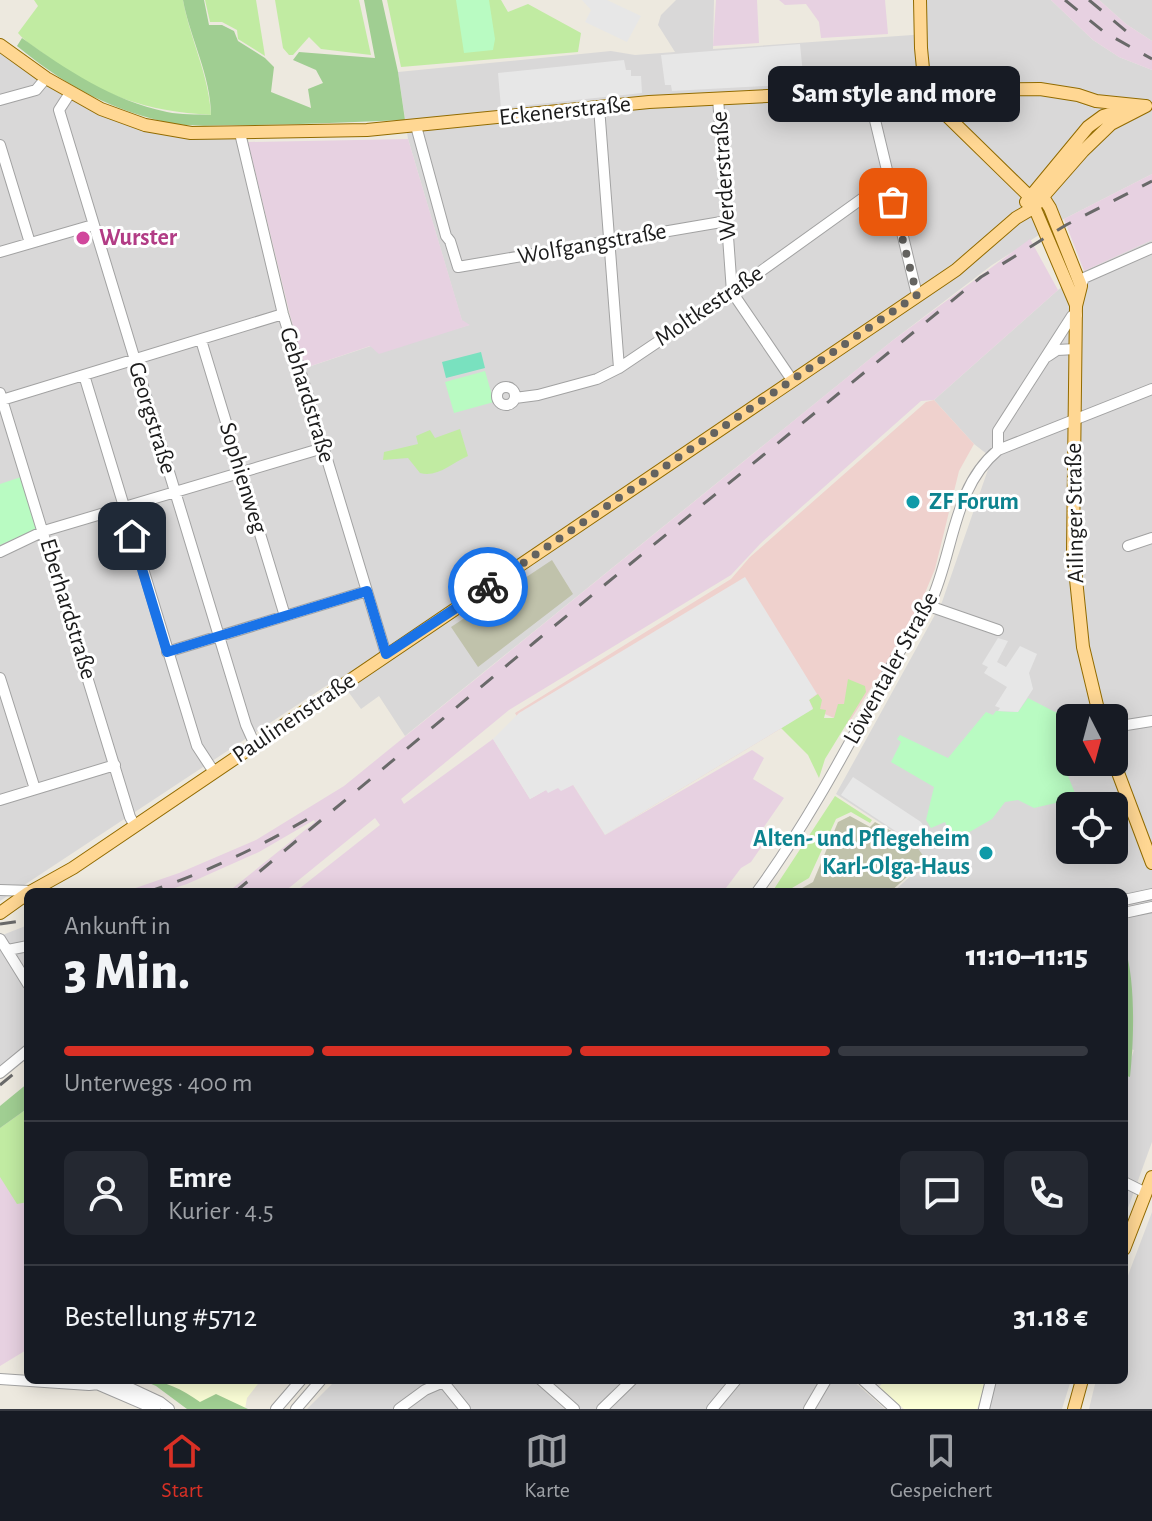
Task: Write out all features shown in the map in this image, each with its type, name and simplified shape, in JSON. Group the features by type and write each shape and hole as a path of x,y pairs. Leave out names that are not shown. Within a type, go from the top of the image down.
{"main road":[{"path":"920,0 922,68 928,90 944,113 1035,200 1050,208 1081,286"},
{"name":"Eckenerstraße","path":"0,45 70,93 127,120 191,133 416,126 599,107 868,91 1040,89 1096,101 1149,106"},
{"path":"1094,140 1104,121 1096,101"},
{"path":"1103,116 1149,106"},
{"name":"Paulinenstraße","path":"39,888 135,826 956,270 1016,218 1111,124 1149,106"},
{"name":"Paulinenstraße","path":"1035,200 1088,127 1103,116"},
{"name":"Ailinger Straße","path":"1035,200 1076,311"},
{"name":"Ailinger Straße","path":"1081,286 1076,311 1072,517 1075,584 1083,647 1097,704"},
{"path":"1119,776 1152,863"},
{"name":"Paulinenstraße","path":"0,912 24,897"},
{"path":"0,921 24,904"},
{"path":"1128,1239 1152,1177"},
{"path":"1074,1409 1081,1384"}],"street":[{"path":"0,100 36,90 46,78"},
{"path":"868,91 917,295"},
{"name":"Georgstraße","path":"70,93 59,110 246,725 255,745"},
{"name":"Werderstraße","path":"718,98 732,292"},
{"path":"599,107 619,368"},
{"name":"Wolfgangstraße","path":"416,126 446,236 458,267 727,221"},
{"name":"Gebhardstraße","path":"240,133 283,314 386,654"},
{"path":"0,145 30,243"},
{"name":"Moltkestraße","path":"515,398 597,379 619,368 732,292 888,180"},
{"path":"0,252 93,225"},
{"path":"1081,286 1084,278 1152,248"},
{"path":"732,292 792,380"},
{"path":"1076,311 998,431 998,450 1152,389"},
{"path":"1,396 84,375 283,314"},
{"name":"Sophienweg","path":"201,340 285,616"},
{"path":"1043,360 1057,350 1076,349"},
{"path":"84,375 197,746 214,772"},
{"name":"Eberhardstraße","path":"1,396 135,826"},
{"path":"0,552 44,531 323,448"},
{"name":"Löwentaler Straße","path":"762,888 831,779 898,654 929,606 964,496 974,475 998,450"},
{"path":"1128,546 1152,538"},
{"path":"167,652 367,591"},
{"path":"929,606 998,630"},
{"path":"0,678 35,789"},
{"path":"1128,725 1152,721"},
{"path":"0,800 115,765"},
{"path":"0,890 24,891"},
{"path":"1128,899 1152,894"},
{"path":"0,903 0,912"},
{"path":"1128,912 1152,907"},
{"path":"0,939 24,977"},
{"path":"8,950 24,947"},
{"path":"2,1067 24,1053"},
{"path":"1128,1184 1146,1193"},
{"path":"0,1379 24,1380"},
{"path":"97,1384 155,1409"},
{"path":"113,1384 130,1388 169,1409"},
{"path":"278,1409 299,1384"},
{"path":"296,1409 318,1384"},
{"path":"399,1409 425,1390 441,1384"},
{"path":"447,1384 465,1409"},
{"path":"546,1384 574,1409"},
{"path":"602,1409 628,1384"},
{"path":"712,1409 733,1384"},
{"path":"809,1409 824,1384"},
{"path":"871,1384 895,1409"},
{"path":"984,1409 990,1384"}],"shaded area":[{"path":"582,0 607,0 641,16 627,42 585,22 591,10"},
{"path":"676,0 714,0 713,49 927,34 925,0 1051,0 1093,40 1119,57 1152,70 1152,174 1064,219 992,265 892,341 405,736 379,696 361,709 338,678 0,901 0,47 100,112 238,136 297,382 325,443 305,368 371,346 429,337 469,325 462,321 408,139 398,72 611,51 635,55 675,52 658,25 661,15"},
{"path":"716,0 757,0 759,43 713,46"},
{"path":"779,0 885,0 888,34 821,38 819,22 806,4 785,5"},
{"path":"1051,0 1099,0 1126,24 1152,41 1152,70 1119,57 1093,40"},
{"path":"1099,0 1152,0 1152,41 1126,24"},
{"path":"800,44 804,84 672,91 671,85 665,85 661,55"},
{"path":"624,60 626,70 631,70 631,76 641,76 642,93 501,108 498,73"},
{"path":"408,139 462,320 470,325 379,354 370,346 305,368 248,142"},
{"path":"1152,174 1152,240 1084,271 1064,219"},
{"path":"1030,239 1058,290 934,400 921,401 761,543 731,575 509,710 401,799 404,804 493,739 530,799 546,790 573,785 605,835 752,750 764,758 753,779 784,798 755,840 762,846 726,888 300,888 380,825 375,818 289,888 233,888 314,820 259,852 187,884 174,888 136,888 256,840 344,786 892,341"},
{"path":"1152,240 1152,1142 1128,1208 1128,1070 1134,1050 1128,1048 1128,888 897,888 925,863 908,841 836,794 942,602 992,458 974,444 934,400 1058,290 1084,271"},
{"path":"934,400 974,444 959,471 935,569 912,624 848,724 813,709 605,835 561,791 515,713 731,579 750,557 926,402"},
{"path":"552,560 573,594 478,667 451,627"},
{"path":"745,577 817,694 809,700 813,709 605,835 573,785 561,791 558,788 548,793 546,790 530,799 493,739 519,713"},
{"path":"998,638 1008,641 997,662 1006,667 1020,646 1037,654 1029,673 1033,689 1018,712 998,711 1000,708 995,706 1007,687 984,673 988,667 982,664"},
{"path":"853,777 921,822 936,845 930,849 918,831 909,840 841,795"},
{"path":"850,816 870,827 875,822 915,844 926,860 894,888 802,888 813,882 838,822"},
{"path":"24,927 24,1057 0,1077 0,936"},
{"path":"24,1101 24,1351 0,1366 0,1120"},
{"path":"1152,1212 1152,1409 1089,1409 1095,1384 1128,1384 1128,1275"},
{"path":"162,1384 258,1384 247,1398 245,1409 201,1409"},
{"path":"332,1384 857,1384 885,1409 307,1409"},
{"path":"882,1384 985,1384 977,1409 904,1409 879,1387"},
{"path":"995,1384 1070,1384 1062,1409 989,1409"}],"green space":[{"path":"34,0 183,0 207,86 211,115 165,110 125,99 68,71 18,33 38,6"},
{"path":"183,0 204,0 209,25 222,25 234,31 238,41 274,67 271,92 311,108 308,89 323,83 316,70 293,60 299,52 375,58 364,0 382,0 405,120 211,126 171,123 121,109 84,92 17,46 22,38 73,72 127,100 167,112 211,115 208,86"},
{"path":"205,0 256,0 265,56 238,39 237,30 222,22 210,22"},
{"path":"275,0 359,0 371,55 321,49 309,37 293,55 289,55 283,48"},
{"path":"387,0 501,0 508,12 528,4 581,33 578,52 401,67"},
{"path":"456,0 489,0 495,39 493,50 464,53"},
{"path":"481,352 485,368 446,378 442,362"},
{"path":"485,371 494,402 454,413 445,382"},
{"path":"460,429 468,456 438,472 420,473 408,458 383,460 384,452 418,444 416,436 430,430 435,438"},
{"path":"21,477 38,528 0,545 0,484"},
{"path":"848,679 865,686 866,692 825,759 819,778 808,755 781,728 813,708 809,700 818,694 822,700 820,709 826,710 824,718 834,718 838,704 844,704"},
{"path":"1028,698 1056,712 1056,776 1068,776 1075,792 1056,792 1056,803 1034,808 1018,800 1005,802 992,819 954,841 945,822 931,828 926,820 934,787 891,762 901,742 897,739 900,735 948,758 986,712 993,715 996,711 1018,712"},
{"path":"835,796 872,820 870,823 851,812 836,819 809,878 792,888 775,888"},
{"path":"1128,959 1133,1028 1128,1076"},
{"path":"24,1086 24,1111 0,1128 0,1106"},
{"path":"24,1111 24,1203 17,1204 0,1177 0,1128"},
{"path":"151,1384 172,1386 200,1402 216,1394 248,1409 187,1409"}],"railway":[{"path":"1065,0 1104,32 1152,59"},
{"path":"1089,0 1138,41"},
{"path":"240,888 981,277 1066,225 1152,181"},
{"path":"158,888 235,857 319,812"},
{"path":"0,924 24,921"},
{"path":"0,1085 24,1065"}],"way so far":[{"path":"488,587 917,295 893,202"}],"place":[{"name":"Sam style and more","path":"893,202"},
{"name":"Wurster","path":"83,238"},
{"name":"ZF Forum","path":"913,502"},
{"name":"Alten- und Pflegeheim Karl-Olga-Haus","path":"986,853"}],"route":[{"path":"132,536 167,652 367,591 386,654 488,587"}]}
